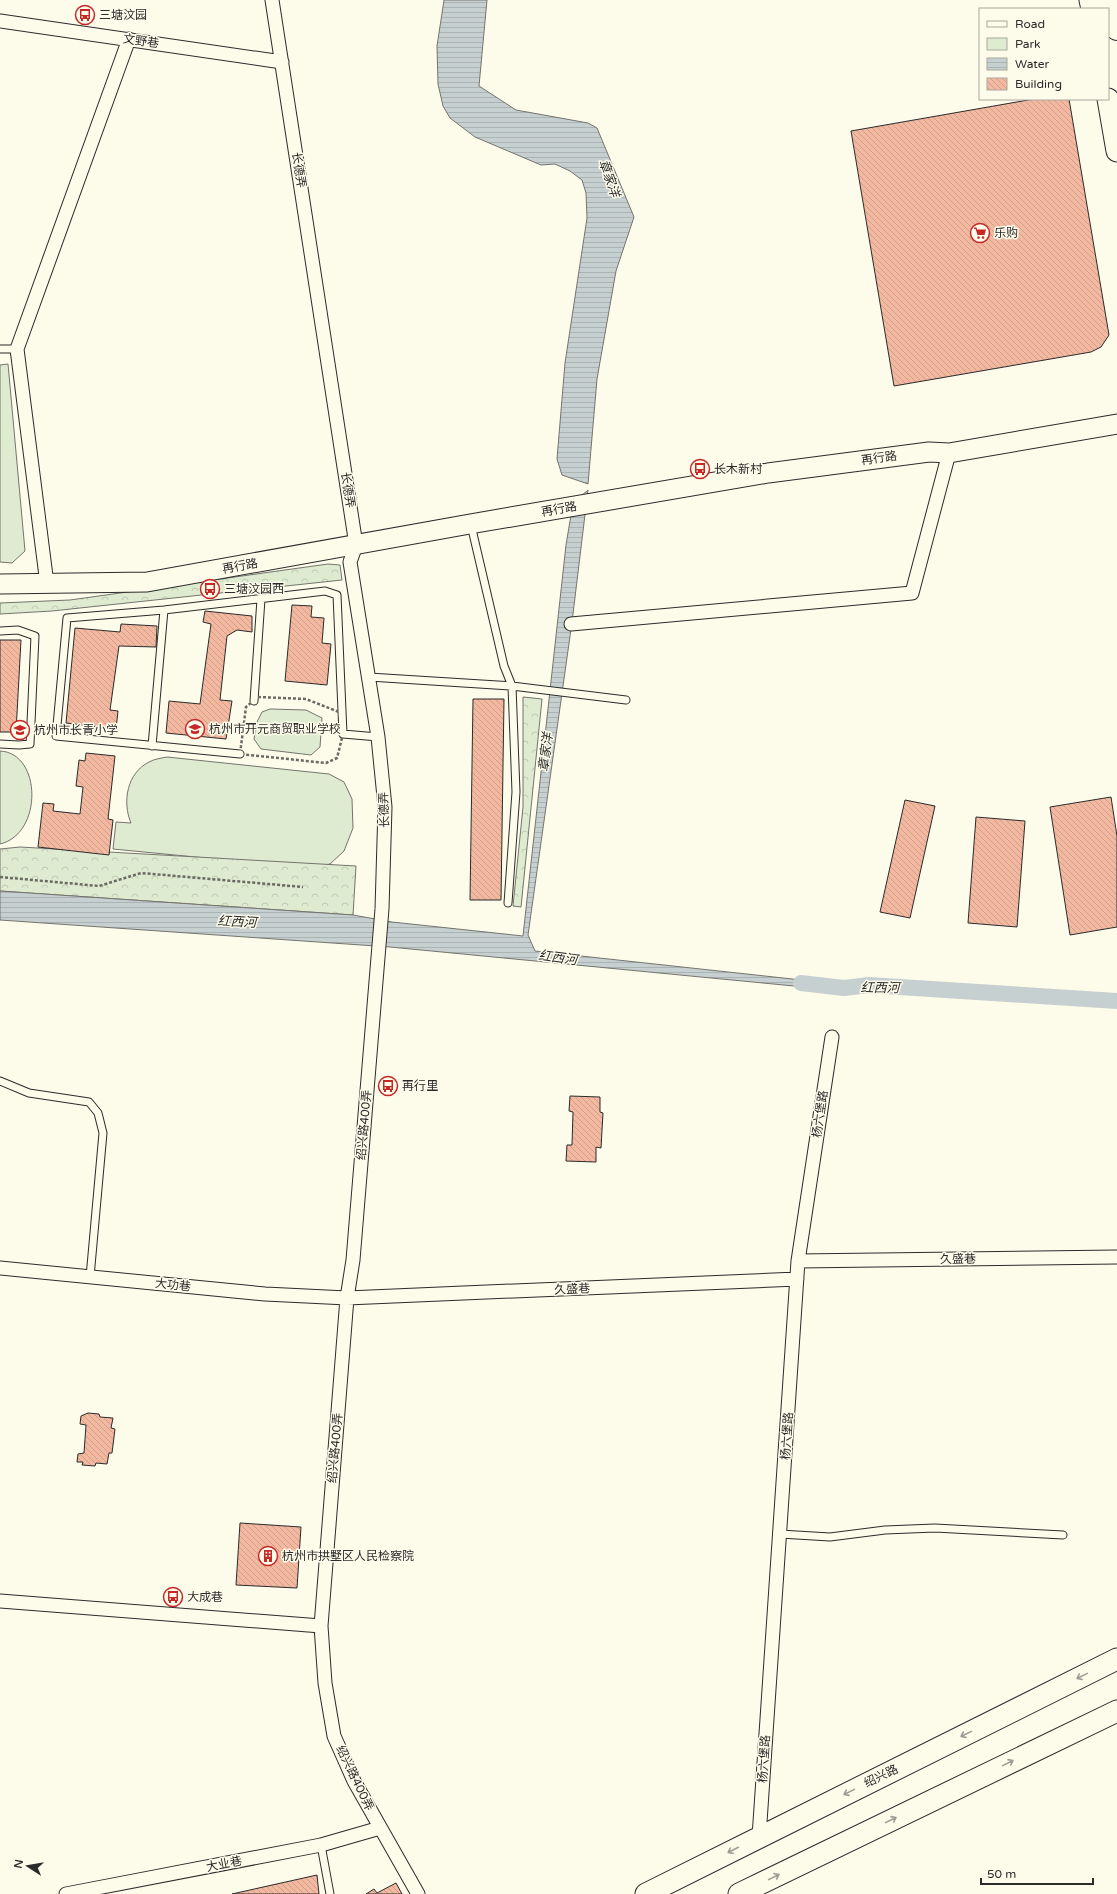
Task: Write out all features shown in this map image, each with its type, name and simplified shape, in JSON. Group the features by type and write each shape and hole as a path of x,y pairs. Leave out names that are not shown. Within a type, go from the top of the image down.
{"highway":[{"path":"1112,0 1117,29"}],"main road":[{"path":"1108,100 1117,151"},
{"name":"绍兴路","path":"646,1894 1117,1659"},
{"path":"739,1894 1117,1710"}],"street":[{"name":"长德弄","path":"272,0 356,545 350,562 378,737 385,807 382,908 375,982"},
{"name":"文野巷","path":"0,21 282,62"},
{"path":"47,584 17,349 129,39"},
{"name":"再行路","path":"0,584 147,582 470,524 768,474 929,452 949,453 1117,424"},
{"path":"571,624 912,593 949,453"},
{"name":"绍兴路400弄","path":"375,982 354,1252 347,1298 321,1626 325,1682 334,1736 354,1781 418,1894"},
{"name":"杨六堡路","path":"759,1837 798,1261 832,1037"},
{"name":"久盛巷","path":"798,1261 1117,1257"},
{"name":"大功巷","path":"0,1268 265,1294 347,1298"},
{"name":"久盛巷","path":"347,1298 797,1279"},
{"path":"0,1601 321,1626"},
{"name":"大业巷","path":"66,1894 321,1845 380,1828"}],"lane":[{"path":"0,349 17,349"},
{"path":"470,524 504,666 512,686 516,792 508,903"},
{"path":"240,754 56,736 67,618 164,610 325,591 337,595 343,734 378,737"},
{"path":"254,701 261,599"},
{"path":"152,746 164,610"},
{"path":"0,631 18,630 35,636 30,744 0,744"},
{"path":"369,677 512,686 626,700"},
{"path":"0,1081 29,1093 89,1102 98,1113 102,1133 90,1277"},
{"path":"780,1534 830,1537 885,1530 935,1528 1063,1535"},
{"path":"321,1845 330,1894"}],"path":[{"path":"258,697 306,700 339,712 343,734 337,758 326,763 240,754 246,707 258,697"},
{"path":"0,877 99,886 140,873 303,887"}],"green space":[{"path":"8,364 25,551 12,563 0,562 0,365"},
{"path":"328,564 340,565 342,580 52,611 0,614 0,603 70,600"},
{"path":"523,697 542,699 521,907 513,906 523,807"},
{"path":"270,709 306,710 322,718 320,747 311,755 261,749 254,739 256,724 262,712"},
{"path":"0,751 14,755 24,765 30,779 32,794 30,811 24,826 14,837 0,844"},
{"path":"167,757 329,774 344,782 352,799 353,828 344,851 330,864 309,868 113,849 116,822 131,823 128,815 127,797 131,781 136,773 149,762"},
{"path":"20,847 356,866 353,915 0,891 0,849"}],"water":[{"name":"章家洋","path":"444,0 487,0 479,86 516,110 588,123 597,128 634,217 616,271 597,379 588,484 562,475 557,459 565,363 587,218 586,193 582,180 570,171 555,164 541,165 475,137 450,118 443,106 438,84 437,46"},
{"name":"章家洋","path":"588,490 572,622 528,935 535,951 820,982 825,989 390,947 0,920 0,891 353,915 392,922 523,936 566,545 573,503"}],"building":[{"name":"乐购","path":"1028,100 1069,100 1109,335 1101,347 1091,352 894,386 851,131"},
{"path":"292,605 312,606 311,617 324,618 322,643 331,644 327,685 285,681"},
{"path":"205,611 252,616 252,632 237,630 227,636 220,700 232,701 226,739 166,733 169,701 200,704 211,624 203,622"},
{"path":"121,624 157,626 156,647 119,646 110,710 118,711 116,729 66,723 75,628 120,632"},
{"path":"0,640 21,640 16,732 0,732"},
{"path":"473,699 504,699 501,900 470,900"},
{"path":"86,753 115,756 108,819 113,820 109,855 38,847 43,803 54,804 53,811 80,814 83,787 76,786 79,760 85,761"},
{"path":"1111,797 1117,836 1117,927 1070,935 1050,807"},
{"path":"905,800 935,806 910,918 880,912"},
{"path":"976,817 1025,821 1017,927 968,923"},
{"path":"570,1096 600,1097 600,1112 603,1113 601,1148 596,1147 596,1162 566,1161 567,1145 572,1145 573,1112 569,1111"},
{"path":"88,1413 99,1414 100,1417 113,1418 111,1428 115,1429 112,1453 109,1453 107,1464 96,1463 95,1466 82,1465 83,1462 77,1462 78,1454 84,1453 86,1425 80,1424 81,1416"},
{"name":"杭州市拱墅区人民检察院","path":"240,1523 301,1527 297,1588 236,1585"},
{"path":"317,1875 319,1894 232,1894"},
{"path":"396,1883 402,1894 366,1894 374,1889 377,1893"}],"waterway":[{"name":"红西河","path":"801,983 844,988 869,985 1117,1001"}],"place":[{"name":"三塘汶园","path":"85,15"},
{"name":"乐购","path":"980,233"},
{"name":"长木新村","path":"700,469"},
{"name":"三塘汶园西","path":"210,589"},
{"name":"杭州市开元商贸职业学校","path":"195,729"},
{"name":"杭州市长青小学","path":"20,730"},
{"name":"再行里","path":"388,1086"},
{"name":"杭州市拱墅区人民检察院","path":"268,1556"},
{"name":"大成巷","path":"173,1597"}]}
